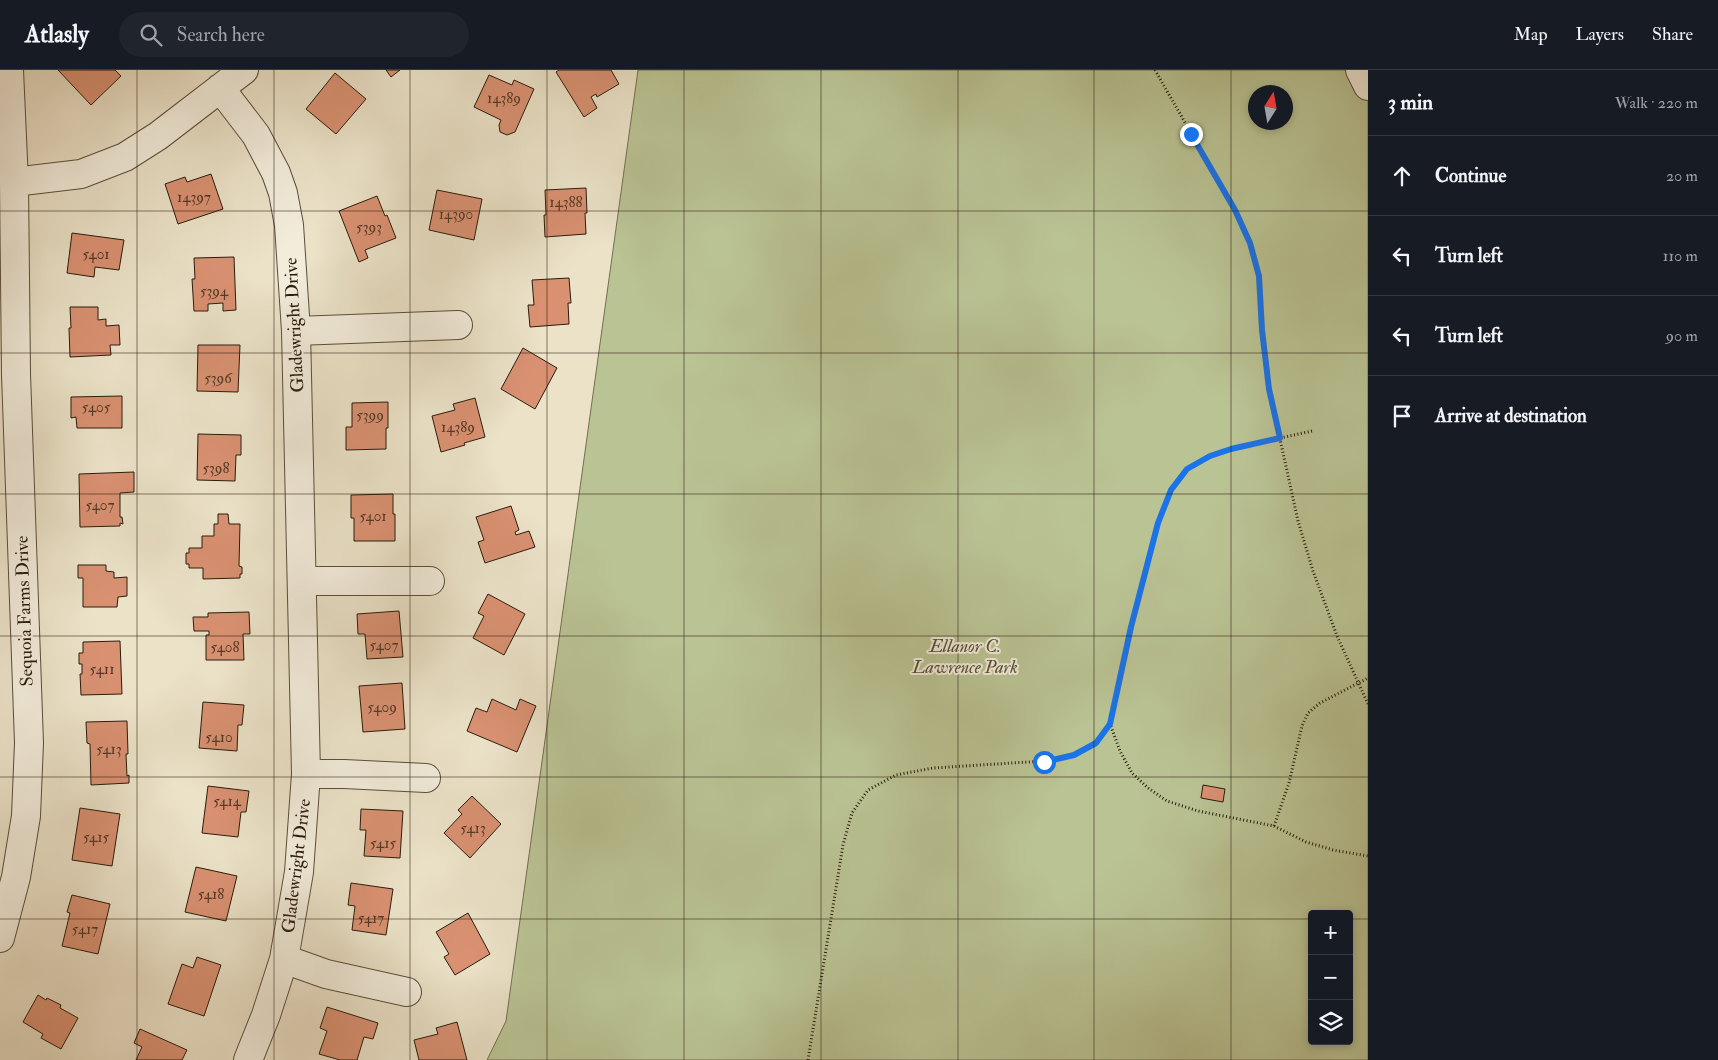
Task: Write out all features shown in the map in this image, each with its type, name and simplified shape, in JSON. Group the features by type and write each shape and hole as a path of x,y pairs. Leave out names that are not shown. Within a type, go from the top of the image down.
{"street":[{"name":"Sequoia Farms Drive","path":"0,938 16,877 26,816 29,743 8,375 14,182 9,70"},
{"path":"14,182 81,174 125,156 158,136 244,70"},
{"path":"1360,70 1368,86"},
{"name":"Gladewright Drive","path":"220,88 256,135 276,173 283,193 289,225 296,331 306,774 299,872 284,959 266,1015 248,1060"},
{"path":"296,331 458,325"},
{"path":"303,581 430,581"},
{"name":"Gladewright Drive","path":"306,774 426,778"},
{"name":"Gladewright Drive","path":"284,959 326,974 407,992"}],"path":[{"path":"1155,70 1235,210 1250,243 1259,276 1262,330 1269,389 1298,520 1313,571 1336,636 1368,704"},
{"path":"808,1060 843,845 852,813 868,790 896,775 933,768 1044,762 1074,755 1096,743 1110,724 1133,618 1158,523 1171,490 1187,469 1210,456 1231,449 1312,431"},
{"path":"1274,826 1289,783 1302,726 1308,713 1320,703 1368,678"},
{"path":"1110,724 1120,751 1132,773 1148,788 1167,801 1198,810 1274,826 1306,842 1333,850 1368,856"}],"green space":[{"name":"Ellanor C. Lawrence Park","path":"638,70 1368,70 1368,1060 487,1060 506,1021"}],"building":[{"path":"58,70 115,70 121,76 91,105"},
{"path":"386,70 400,70 391,77"},
{"path":"559,70 611,70 619,84 597,97 596,94 591,97 597,108 584,117 556,72"},
{"path":"335,73 366,99 336,134 306,109"},
{"path":"489,75 512,85 514,80 534,89 515,132 507,135 500,132 499,125 501,120 474,107"},
{"path":"211,174 223,209 178,224 165,184 185,177 187,182"},
{"path":"586,188 586,234 545,237 545,190"},
{"path":"437,190 482,199 474,240 429,230"},
{"path":"377,196 396,238 365,250 368,258 359,262 339,211"},
{"path":"72,233 124,240 119,270 95,267 94,277 67,273"},
{"path":"234,257 236,310 223,311 223,303 208,304 208,311 194,311 192,279 195,279 194,258"},
{"path":"569,278 571,303 568,303 569,324 530,327 528,305 534,305 532,280"},
{"path":"70,307 98,307 98,320 106,319 106,326 119,325 120,345 110,345 111,355 70,357"},
{"path":"198,345 240,345 238,392 197,391"},
{"path":"523,348 557,368 535,409 501,389"},
{"path":"122,396 122,428 77,428 76,417 71,418 71,397"},
{"path":"475,398 485,437 441,452 432,416 455,410 453,404"},
{"path":"388,402 386,449 346,450 346,427 352,427 352,403"},
{"path":"198,434 241,435 241,455 236,455 235,481 197,480"},
{"path":"134,472 134,492 120,493 120,517 122,517 123,524 120,523 120,526 80,527 79,474"},
{"path":"393,494 395,541 354,541 351,495"},
{"path":"511,506 519,530 515,532 516,535 529,531 535,547 485,563 478,542 484,540 476,517"},
{"path":"218,514 228,514 229,524 240,524 239,566 242,567 242,574 240,574 240,578 203,579 203,568 189,568 189,564 186,564 186,553 189,553 189,548 202,548 202,536 214,536 214,524 218,524"},
{"path":"78,565 106,565 106,571 114,572 114,578 127,577 127,596 118,597 117,607 83,607 83,578 78,578"},
{"path":"488,594 525,614 504,655 473,638 484,616 478,613"},
{"path":"399,611 403,657 367,659 365,634 358,634 357,614"},
{"path":"249,612 250,634 243,634 244,660 206,660 206,635 209,635 209,631 194,631 193,617 208,617 208,613"},
{"path":"120,641 122,694 81,695 80,674 82,674 82,664 79,664 79,653 83,653 83,642"},
{"path":"402,683 405,729 363,732 359,686"},
{"path":"492,699 516,710 520,699 536,706 517,752 467,731 476,708 487,712"},
{"path":"203,702 244,705 242,725 238,725 237,751 199,748"},
{"path":"127,721 128,754 126,754 129,783 91,785 90,744 87,743 86,722"},
{"path":"1203,785 1225,789 1223,802 1201,798"},
{"path":"208,786 249,791 246,812 241,812 238,837 202,833"},
{"path":"472,796 501,824 470,858 444,833 462,814 458,810"},
{"path":"80,808 120,814 112,866 72,860"},
{"path":"361,809 403,811 400,858 364,856 366,830 360,830"},
{"path":"196,867 237,876 226,921 185,912"},
{"path":"351,883 393,889 386,935 352,930 355,906 348,905"},
{"path":"72,895 110,904 98,954 62,946 70,913 67,912"},
{"path":"468,913 490,954 455,975 444,957 449,954 436,932"},
{"path":"197,957 221,965 204,1016 168,1004 182,964 193,968"},
{"path":"38,995 61,1005 60,1008 78,1018 61,1049 41,1038 43,1034 23,1022"},
{"path":"327,1007 378,1023 373,1039 364,1037 357,1060 340,1060 319,1054 327,1031 320,1028"},
{"path":"457,1022 467,1060 419,1060 414,1040 438,1034 436,1028"},
{"path":"140,1029 187,1050 182,1060 136,1060 142,1047 134,1043"}],"route":[{"path":"1044,762 1074,755 1096,743 1110,724 1131,627 1158,523 1171,490 1187,469 1210,456 1231,449 1280,438 1269,389 1262,330 1259,276 1250,243 1235,210 1191,134"}]}
